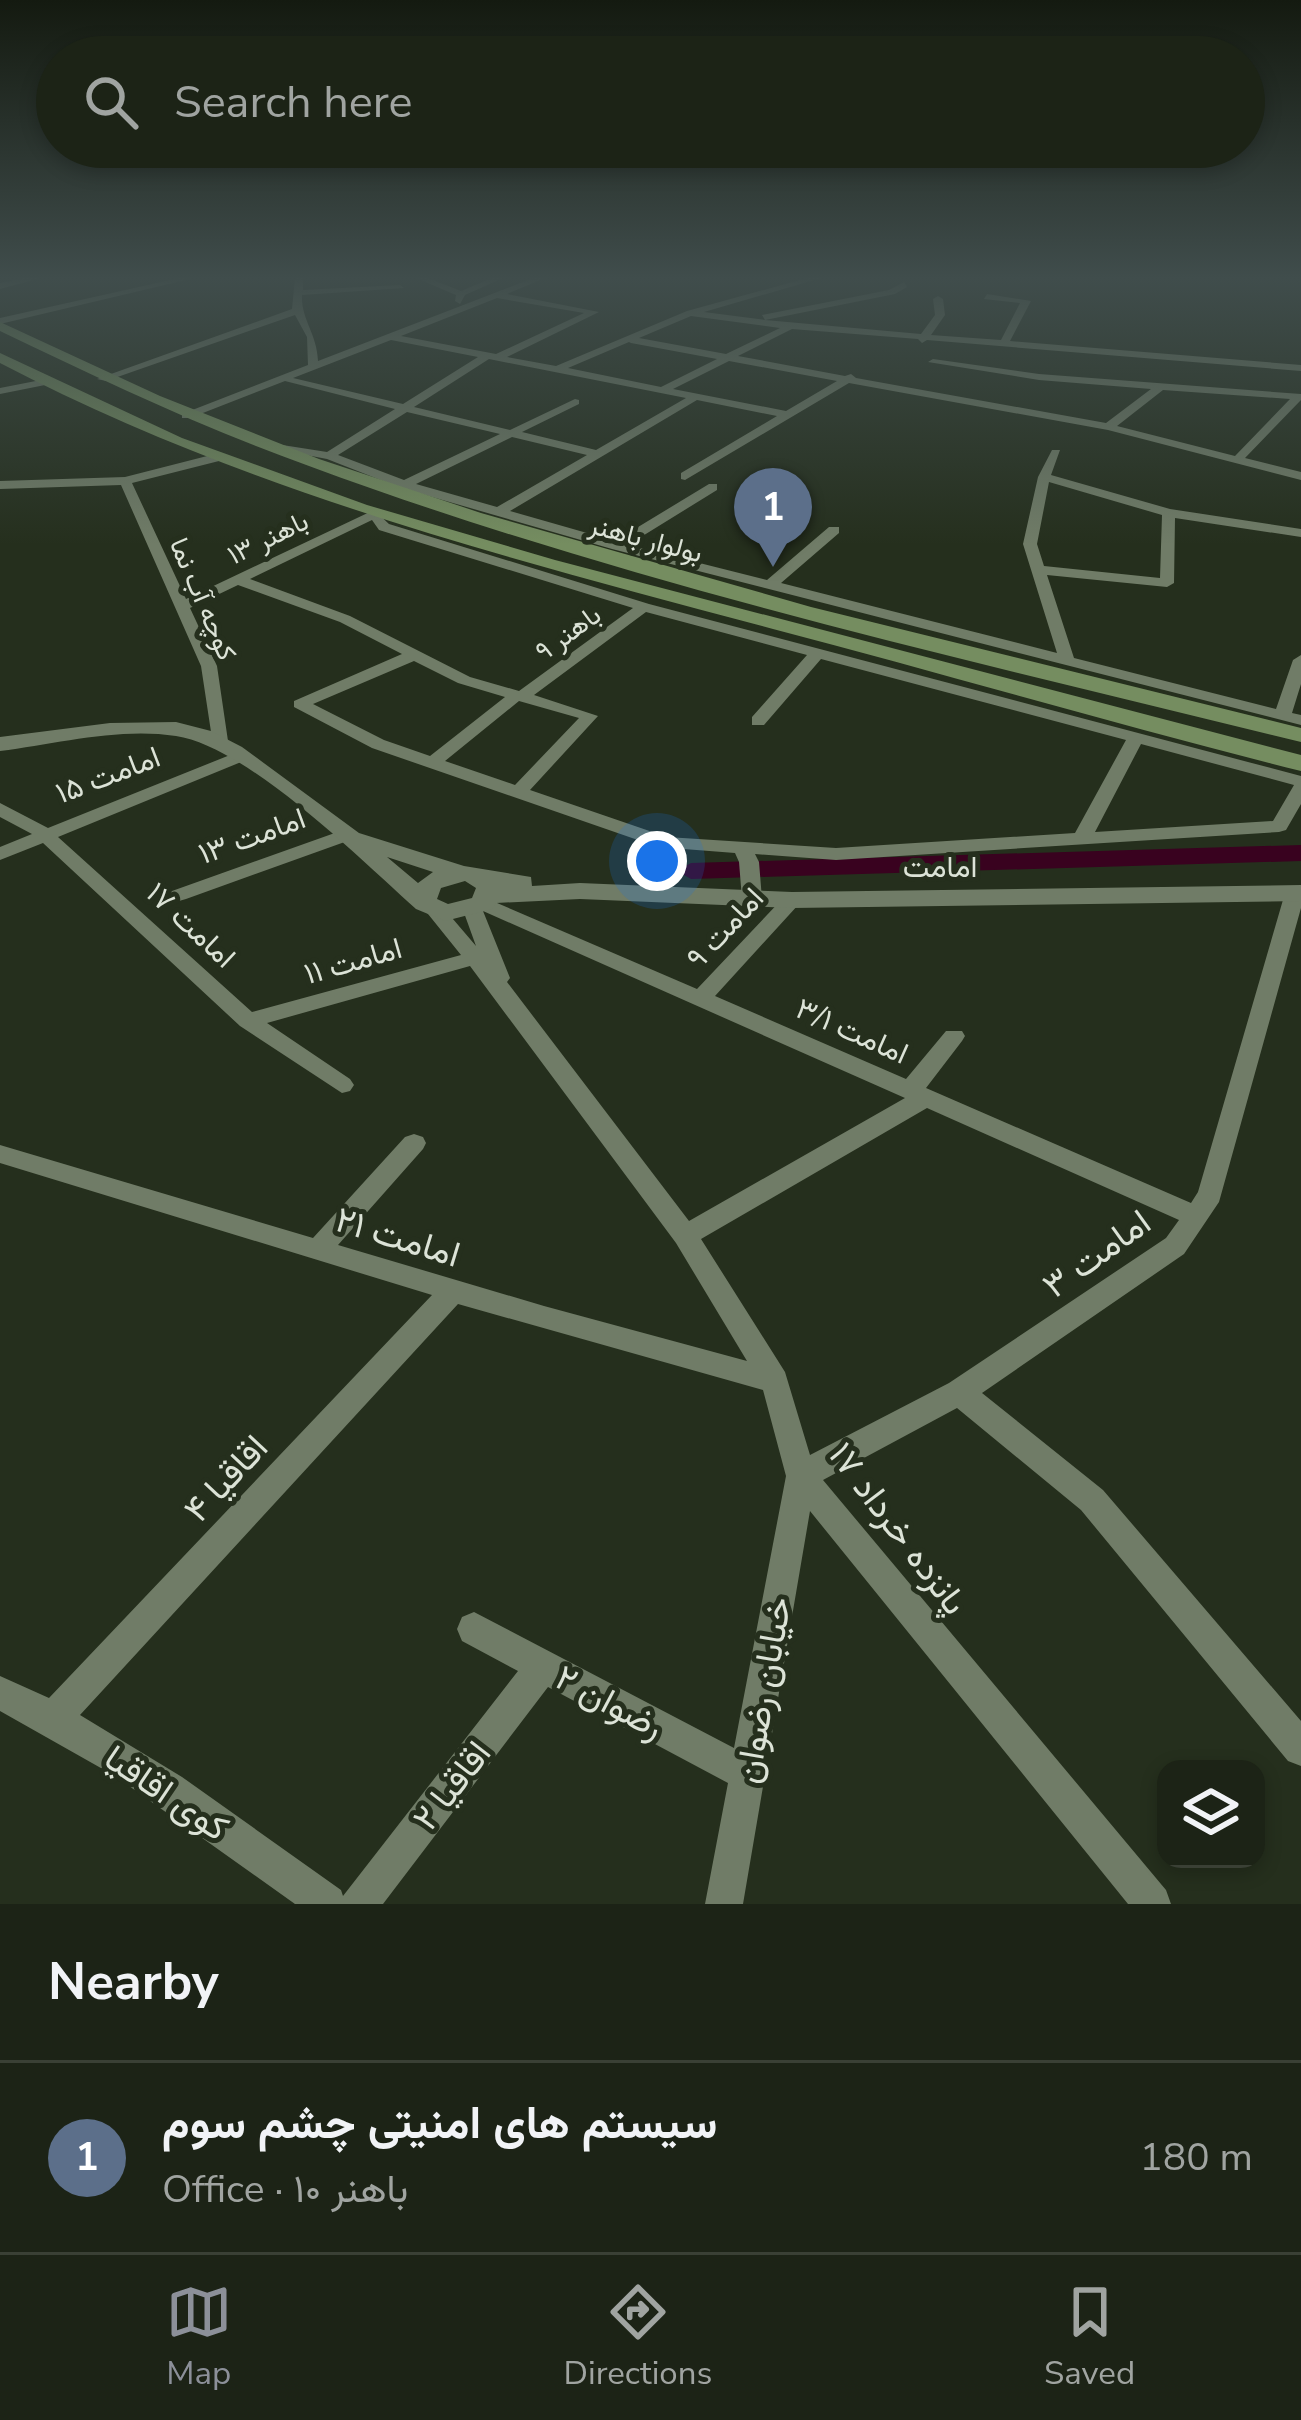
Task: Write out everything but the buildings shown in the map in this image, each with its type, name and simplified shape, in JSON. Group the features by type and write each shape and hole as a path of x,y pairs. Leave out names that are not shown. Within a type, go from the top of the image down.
{"main road":[{"name":"بولوار باهنر","path":"79,367 260,446 408,499 880,639 908,658 1301,764"},
{"name":"بولوار باهنر","path":"24,377 215,458 520,564 880,639 925,640 1076,667 1301,735"},
{"path":"908,658 910,647 925,640"}],"street":[{"path":"102,379 137,367"},
{"path":"186,416 318,367"},
{"path":"329,456 475,367"},
{"path":"546,367 784,415"},
{"path":"557,369 562,367"},
{"path":"663,390 709,367"},
{"path":"789,367 1108,427 1301,476"},
{"path":"967,367 1159,388 1300,394"},
{"path":"1032,367 1300,394"},
{"path":"1168,367 1171,378"},
{"path":"0,391 24,377"},
{"path":"685,476 851,377"},
{"path":"1021,386 1039,377"},
{"path":"287,380 597,454"},
{"path":"1108,427 1159,388"},
{"path":"986,403 1004,394"},
{"path":"1238,459 1300,394"},
{"path":"497,513 695,397"},
{"path":"405,485 575,402"},
{"path":"260,446 329,456 405,485 617,546 1076,667 1301,720"},
{"path":"1056,453 1044,477 1030,544 1076,667"},
{"path":"0,485 125,482 215,458"},
{"path":"1044,477 1169,513 1301,533"},
{"name":"کوچه آب نما","path":"125,482 209,666 219,741"},
{"path":"617,546 712,487"},
{"path":"1040,570 1167,583 1169,513"},
{"name":"باهنر ۱۳","path":"184,605 374,514"},
{"path":"770,585 834,530"},
{"path":"414,655 300,704 378,744 749,873 836,854 1279,826 1301,785 819,651 644,608 520,564"},
{"path":"238,580 345,619 464,680 590,716 519,791"},
{"name":"باهنر ۹","path":"435,761 644,608"},
{"path":"758,721 819,651"},
{"path":"1282,716 1301,660"},
{"name":"امامت","path":"0,744 179,729 219,741 346,835 429,906"},
{"path":"1082,838 1136,738"},
{"name":"امامت ۱۵","path":"0,854 240,756"},
{"name":"امامت ۱۷","path":"0,809 43,833 248,1021 342,1085"},
{"name":"امامت","path":"346,835 475,891 580,892 749,873 792,901 1298,893"},
{"name":"امامت ۱۳","path":"179,895 346,835"},
{"path":"429,883 475,891 429,906 423,892 429,883"},
{"name":"پانزده خرداد ۱۷","path":"475,891 506,995"},
{"name":"امامت ۳/۱","path":"475,891 1195,1216"},
{"name":"امامت ۳","path":"801,1476 959,1392 1175,1246 1210,1196 1298,893"},
{"name":"امامت ۹","path":"702,997 792,901"},
{"name":"پانزده خرداد ۱۷","path":"429,906 506,995 685,1236 775,1381 801,1476 1152,1904"},
{"name":"امامت ۱۱","path":"248,1021 473,958"},
{"path":"685,1236 918,1094 954,1036"},
{"path":"320,1249 414,1143"},
{"name":"امامت ۲۱","path":"0,1154 453,1291 775,1381"},
{"name":"اقاقیا ۴","path":"54,1718 453,1291"},
{"path":"959,1392 1093,1501 1301,1748"},
{"name":"خیابان رضوان","path":"724,1904 801,1476"},
{"name":"رضوان ۲","path":"474,1629 746,1773"},
{"name":"اقاقیا ۲","path":"359,1904 544,1665"},
{"name":"کوی اقاقیا","path":"0,1693 54,1718 153,1779 327,1904"}],"waterway":[{"path":"691,871 1301,853"}],"place":[{"name":"سیستم های امنیتی چشم سوم","path":"773,567"}]}
